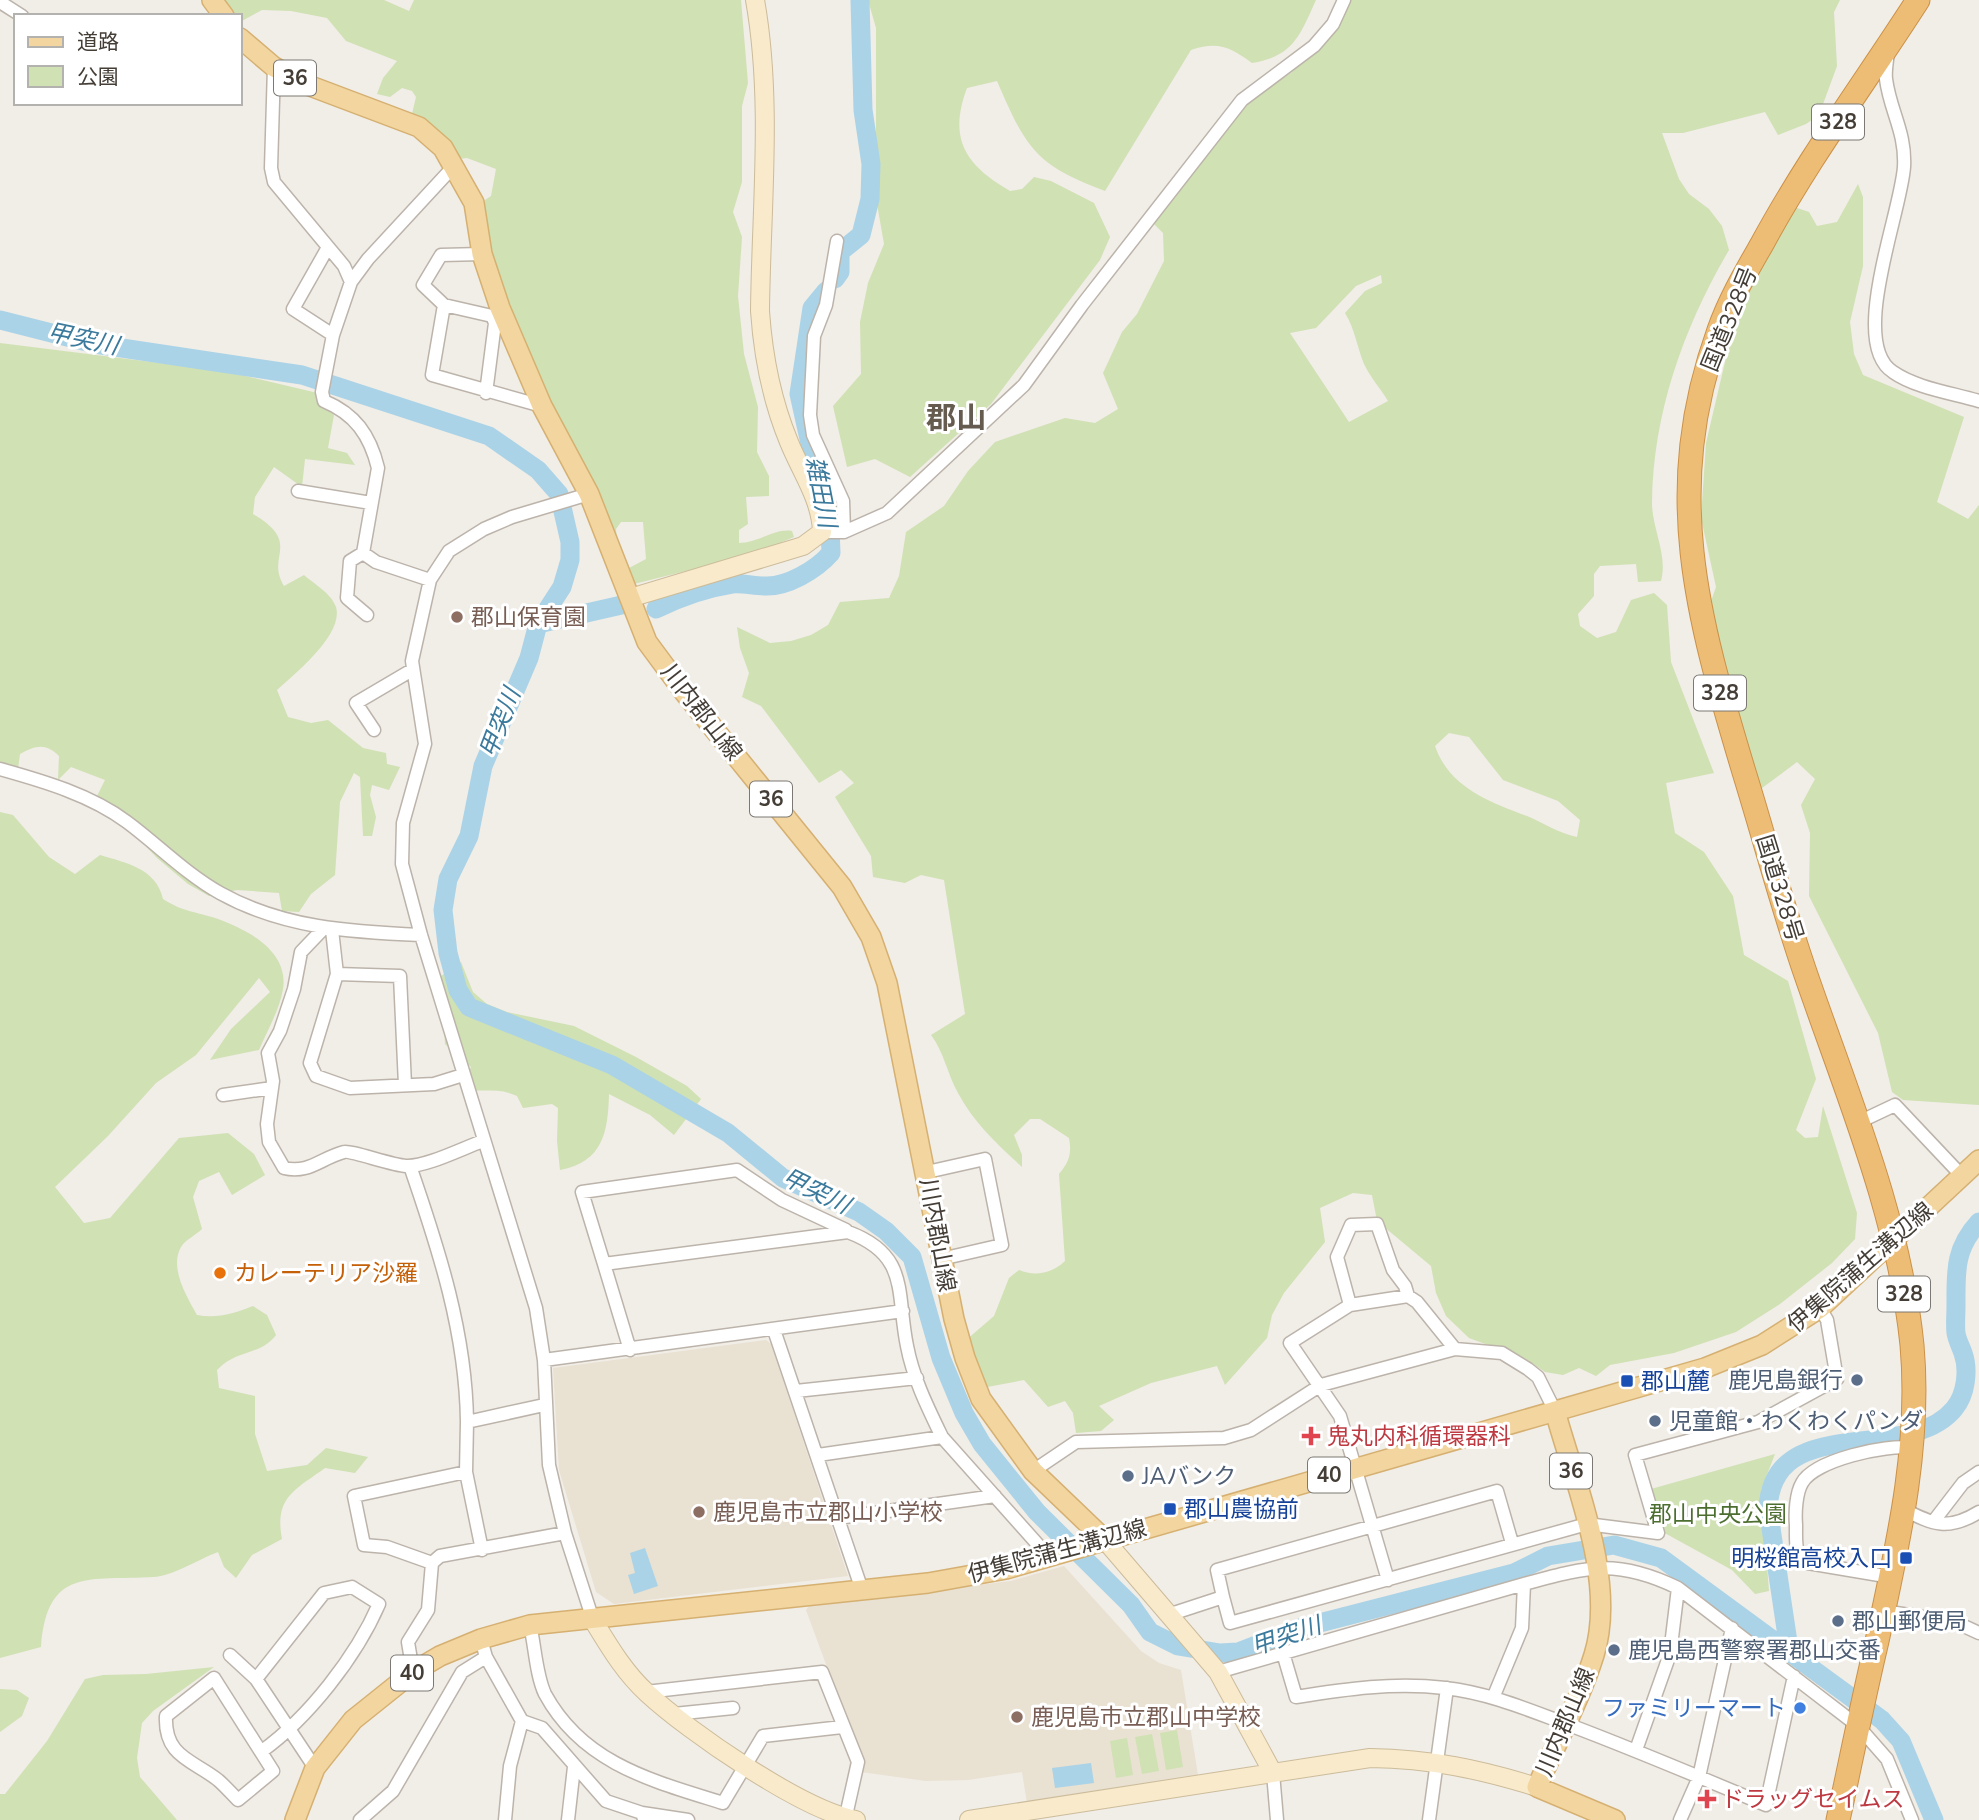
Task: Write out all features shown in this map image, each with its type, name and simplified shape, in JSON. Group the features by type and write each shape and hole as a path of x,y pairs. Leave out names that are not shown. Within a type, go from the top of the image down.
{"highway":[{"name":"国道328号","path":"1838,1820 1884,1611 1903,1509 1911,1446 1912,1348 1894,1240 1859,1122 1805,972 1712,665 1692,568 1688,481 1699,393 1734,294 1787,199 1918,0"}],"main road":[{"name":"川内郡山線","path":"242,40 274,67 305,84 419,127 443,148 454,166 474,203 482,254 500,308 542,407 630,598 647,642 684,692 842,887 871,937 887,983 927,1172 941,1259 965,1358 981,1399 1033,1471 1104,1539"},
{"name":"伊集院蒲生溝辺線","path":"295,1820 316,1768 354,1720 413,1672 440,1656 484,1648 530,1625 862,1590 975,1575 1052,1556 1742,1355 1780,1336 1820,1308 1979,1160"},
{"name":"川内郡山線","path":"1555,1411 1598,1565 1602,1598 1600,1629 1594,1655 1537,1787 1615,1820"}],"street":[{"path":"755,0 762,36 764,108 760,311 762,344 788,440 821,512 822,532"},
{"path":"630,598 803,546 822,532 843,532 887,513 1024,385 1082,305 1242,100 1314,46 1333,24 1345,0"},
{"path":"0,2 19,14"},
{"path":"1889,45 1885,78 1903,137 1904,166 1901,197 1878,289 1876,343 1882,362 1891,372 1979,401"},
{"path":"274,67 271,169 274,182 344,267 351,282"},
{"path":"363,554 378,468 363,429 345,410 324,401 322,392 333,335 351,282 368,259 454,166"},
{"path":"837,241 826,305 814,336 810,415 813,435 843,501 843,532"},
{"path":"327,249 293,309 333,335"},
{"path":"482,254 441,255 422,285 444,305 492,316 495,323 486,393"},
{"path":"444,305 432,376 542,407"},
{"path":"299,491 371,503"},
{"path":"583,497 546,505 512,517 463,541 449,551 430,580 412,651 412,670 425,744 409,795 401,843 402,864 483,1142 536,1308 544,1360 544,1405 549,1465 565,1533 593,1620 617,1659 646,1692 674,1714 747,1765 801,1798 849,1819 858,1762 822,1672 646,1692"},
{"path":"363,554 376,562 430,580"},
{"path":"363,554 350,561 347,598 367,615"},
{"path":"374,730 356,703 412,670"},
{"path":"0,769 62,789 124,820 227,897 297,924 327,930 421,935"},
{"path":"327,930 337,974 310,1063 316,1076 350,1088 435,1084 463,1075"},
{"path":"327,930 301,952 295,989 280,1031 268,1053 272,1088 267,1124 269,1142 284,1168 298,1172 344,1152 353,1152 377,1162 410,1166 483,1142"},
{"path":"337,974 400,976 405,1085"},
{"path":"223,1095 272,1088"},
{"path":"1859,1122 1895,1105 1962,1176"},
{"path":"927,1172 985,1159 1002,1245 941,1259"},
{"path":"410,1166 443,1263 464,1364 466,1472 482,1549"},
{"path":"629,1350 582,1192 737,1170 782,1200 866,1238 883,1250 894,1270 907,1347 942,1437 1052,1556"},
{"path":"1350,1305 1337,1256 1351,1225 1377,1224 1393,1270 1405,1286 1408,1296 1417,1302 1455,1349"},
{"path":"604,1264 849,1232"},
{"path":"1388,1580 1340,1416 1290,1343 1350,1305 1408,1296"},
{"path":"1512,1543 1497,1491 1217,1570 1230,1623 1512,1543 1587,1527 1658,1533 1635,1455 1758,1422 1837,1379 1827,1320 1820,1308"},
{"path":"544,1360 903,1311"},
{"path":"774,1330 862,1590"},
{"path":"1033,1471 1076,1442 1224,1438 1242,1432 1321,1385 1455,1349 1502,1353 1528,1369 1538,1377 1555,1411"},
{"path":"796,1391 917,1378"},
{"path":"467,1422 544,1405"},
{"path":"818,1455 942,1437"},
{"path":"1891,1577 1802,1562 1797,1547 1796,1522 1800,1488 1811,1471 1825,1464 1895,1446 1911,1446"},
{"path":"432,1563 387,1547 364,1545 355,1496 466,1472"},
{"path":"1933,1522 1964,1483 1979,1472"},
{"path":"838,1518 995,1496"},
{"path":"1903,1509 1945,1525 1961,1523 1979,1512"},
{"path":"413,1672 408,1642 428,1610 432,1563 440,1556 565,1533"},
{"path":"1104,1539 1218,1672 1273,1773 1277,1820"},
{"path":"1218,1672 1598,1565 1626,1569 1678,1588 1859,1723 1887,1759 1912,1820"},
{"path":"1493,1698 1522,1628 1524,1584"},
{"path":"256,1679 324,1593 352,1587 379,1604 367,1632 289,1731 262,1751"},
{"path":"1636,1750 1670,1654 1678,1588"},
{"path":"1168,1615 1223,1597"},
{"path":"1884,1611 1955,1622 1979,1633"},
{"path":"530,1625 544,1692 578,1737 626,1772 723,1803 763,1736 842,1727"},
{"path":"1680,1820 1699,1777 1732,1628"},
{"path":"360,1820 393,1791 462,1672 484,1648 522,1721 510,1766 505,1820"},
{"path":"1283,1653 1296,1697 1359,1687 1447,1688 1493,1698 1636,1750 1766,1805 1794,1676"},
{"path":"230,1655 256,1679 316,1768"},
{"path":"214,1678 262,1751 273,1771 238,1800 217,1780 178,1756 165,1729 166,1716 214,1678"},
{"path":"1429,1820 1447,1688"},
{"path":"674,1714 733,1708"},
{"path":"522,1721 542,1728 606,1801 643,1816 688,1820"},
{"path":"969,1820 1036,1815 1370,1758 1437,1761 1485,1770 1537,1787"},
{"path":"568,1820 574,1767"}],"shaded area":[{"name":"鹿児島市立郡山小学校","path":"766,1340 771,1344 848,1576 614,1604 596,1592 559,1470 553,1368"},
{"name":"鹿児島市立郡山中学校","path":"1064,1566 1141,1651 1159,1663 1181,1670 1198,1775 1027,1803 1022,1772 968,1780 926,1781 861,1772 862,1762 806,1610 809,1606 1011,1581"}],"green space":[{"path":"216,0 384,0 409,11 414,0 741,0 748,83 742,106 742,182 733,212 742,237 738,296 744,354 758,407 757,452 769,476 769,496 746,497 748,524 739,530 739,543 786,531 792,531 794,537 754,554 634,584 614,576 646,559 643,522 621,522 616,529 617,542 590,514 491,311 477,272 476,219 485,200 491,196 496,169 467,158 450,160 411,118 416,97 412,91 402,88 390,97 377,94 383,78 397,61 346,41 327,18 291,11 262,10 242,21 242,14 225,14"},
{"path":"868,0 1316,0 1294,42 1266,60 1252,63 1230,49 1216,46 1191,50 1105,191 1063,172 1036,151 1016,123 997,81 967,88 959,122 960,136 964,149 982,171 1010,191 1022,189 1034,177 1051,181 1094,203 1110,237 1100,260 991,404 910,477 875,459 847,467 833,406 861,374 860,322 868,283 884,244 876,198 876,28"},
{"path":"1342,0 1840,0 1834,12 1837,66 1819,115 1806,124 1778,135 1765,112 1683,133 1662,133 1679,179 1689,194 1709,209 1722,226 1729,250 1685,340 1665,403 1658,436 1652,503 1663,562 1661,581 1638,582 1636,564 1600,566 1594,574 1594,596 1578,614 1580,626 1597,638 1616,632 1631,600 1654,593 1667,605 1671,662 1714,773 1666,783 1675,833 1704,852 1733,896 1744,955 1788,981 1816,1079 1796,1130 1805,1138 1818,1137 1823,1106 1857,1213 1855,1239 1832,1263 1780,1304 1736,1332 1674,1353 1610,1365 1596,1376 1579,1368 1563,1375 1545,1372 1526,1359 1469,1338 1446,1316 1436,1293 1431,1266 1377,1221 1372,1195 1353,1193 1320,1208 1325,1242 1284,1293 1272,1315 1267,1338 1225,1385 1217,1366 1151,1383 1099,1406 1114,1420 1101,1431 1076,1433 1073,1413 1065,1401 1048,1407 1024,1380 982,1388 965,1341 994,1316 1009,1278 1019,1270 1044,1273 1065,1261 1059,1174 1069,1158 1069,1138 1040,1119 1030,1119 1014,1135 1022,1155 1022,1167 987,1133 964,1104 931,1035 965,1014 944,880 921,875 905,883 873,877 871,856 835,797 854,783 841,770 819,783 761,706 742,697 749,673 740,648 737,627 770,643 791,641 811,635 828,625 840,602 889,598 899,576 906,532 944,506 968,471 995,442 1065,418 1095,423 1118,409 1103,373 1122,332 1137,314 1164,261 1163,233 1150,220 1250,99 1291,73 1326,39","holes":["1381,275 1382,283 1365,291 1345,313 1364,364 1388,401 1349,422 1290,333 1316,328 1356,286","1449,733 1469,737 1503,780 1558,801 1580,820 1577,837 1485,799 1460,782 1441,760 1435,746"]},
{"path":"1858,184 1863,197 1863,266 1850,322 1854,354 1863,375 1964,417 1937,502 1968,519 1979,505 1979,1105 1903,1100 1892,1092 1878,1033 1809,896 1810,833 1801,805 1815,779 1797,762 1758,791 1723,673 1710,604 1716,587 1701,518 1706,443 1740,298 1791,206 1809,212 1817,226 1837,222"},
{"path":"0,343 224,371 326,395 334,415 328,448 347,453 355,465 305,459 302,487 274,467 255,497 253,514 268,524 280,542 278,566 284,586 304,575 326,593 336,607 337,618 326,641 277,690 288,717 311,723 328,720 363,748 386,753 387,764 400,767 389,790 372,785 370,795 376,817 372,836 363,836 360,777 354,773 340,802 335,875 311,894 299,912 282,911 279,893 237,890 209,896 188,884 139,839 92,806 105,780 71,767 58,780 59,756 50,749 36,747 20,754 18,769 0,765"},
{"path":"0,812 13,815 49,857 75,874 100,855 130,864 154,880 163,899 242,929 264,944 280,964 283,989 259,1050 210,1060 231,1029 270,992 259,978 196,1055 156,1083 108,1136 55,1187 84,1223 110,1218 179,1138 228,1133 254,1154 265,1175 232,1195 219,1172 199,1181 193,1197 202,1229 183,1244 178,1255 178,1273 197,1315 219,1316 253,1306 267,1315 276,1335 270,1342 232,1359 217,1370 219,1388 255,1396 255,1434 267,1471 307,1465 326,1448 368,1457 355,1473 325,1468 296,1489 284,1504 281,1513 282,1539 252,1555 236,1578 224,1567 218,1552 161,1576 110,1578 76,1583 62,1590 52,1602 45,1621 41,1647 0,1658"},
{"path":"461,962 473,992 487,1004 507,1012 574,1026 687,1086 701,1099 674,1135 650,1115 609,1094 607,1121 600,1143 586,1160 560,1170 558,1108 552,1104 523,1108 517,1096 510,1093 461,1089 471,1067 445,1044 441,976"},
{"name":"郡山中央公園","path":"1775,1454 1761,1490 1769,1591 1755,1594 1732,1570 1661,1531 1651,1489"},
{"path":"214,1667 153,1711 142,1723 137,1758 140,1777 177,1820 0,1820 0,1794 5,1794 47,1741 85,1679 103,1675"},
{"path":"0,1689 17,1690 29,1698 22,1716 0,1732"},
{"path":"1177,1730 1183,1767 1166,1770 1160,1733"},
{"path":"1152,1734 1159,1771 1142,1774 1135,1737"},
{"path":"1127,1738 1133,1775 1116,1778 1110,1741"}],"water":[{"path":"645,1548 658,1586 634,1594 628,1575 635,1573 630,1553"},
{"path":"1091,1763 1094,1783 1055,1788 1052,1768"}],"waterway":[{"name":"雑田川","path":"835,279 840,272 840,252 861,235 870,199 871,164 863,110 860,0"},
{"name":"雑田川","path":"656,609 722,586 782,584 809,571 831,553 829,505 811,448 799,394 812,308 826,291"},
{"name":"甲突川","path":"0,320 95,344 302,375 489,436 538,470 559,494 570,542 570,560 562,587 538,624 529,658 483,766 469,836 448,879 443,910 448,953 458,990 469,1007 612,1065 728,1133 783,1178 859,1212 886,1231 912,1257 941,1358 964,1413 982,1444 1037,1512 1131,1605 1150,1632 1178,1646 1220,1653 1238,1652 1300,1628 1514,1573 1548,1556 1614,1545 1661,1558 1882,1720 1901,1741 1934,1820"},
{"name":"雑田川","path":"538,624 626,604"},
{"path":"1789,1649 1768,1508 1776,1478 1793,1459 1817,1448 1906,1434 1933,1425 1954,1409 1964,1390 1966,1374 1965,1360 1956,1330 1958,1261 1965,1242 1979,1222"}],"place":[{"name":"郡山保育園","path":"457,617"},
{"name":"カレーテリア沙羅","path":"220,1273"},
{"name":"鹿児島銀行","path":"1857,1380"},
{"name":"郡山麓","path":"1627,1381"},
{"name":"児童館・わくわくパンダ","path":"1655,1421"},
{"name":"鬼丸内科循環器科","path":"1311,1436"},
{"name":"JAバンク","path":"1128,1476"},
{"name":"郡山農協前","path":"1170,1509"},
{"name":"鹿児島市立郡山小学校","path":"699,1512"},
{"name":"明桜館高校入口","path":"1906,1558"},
{"name":"郡山郵便局","path":"1838,1621"},
{"name":"鹿児島西警察署郡山交番","path":"1614,1650"},
{"name":"ファミリーマート","path":"1800,1708"},
{"name":"鹿児島市立郡山中学校","path":"1017,1717"},
{"name":"ドラッグセイムス","path":"1707,1799"}],"district":[{"name":"郡山","path":"956,418"}]}
